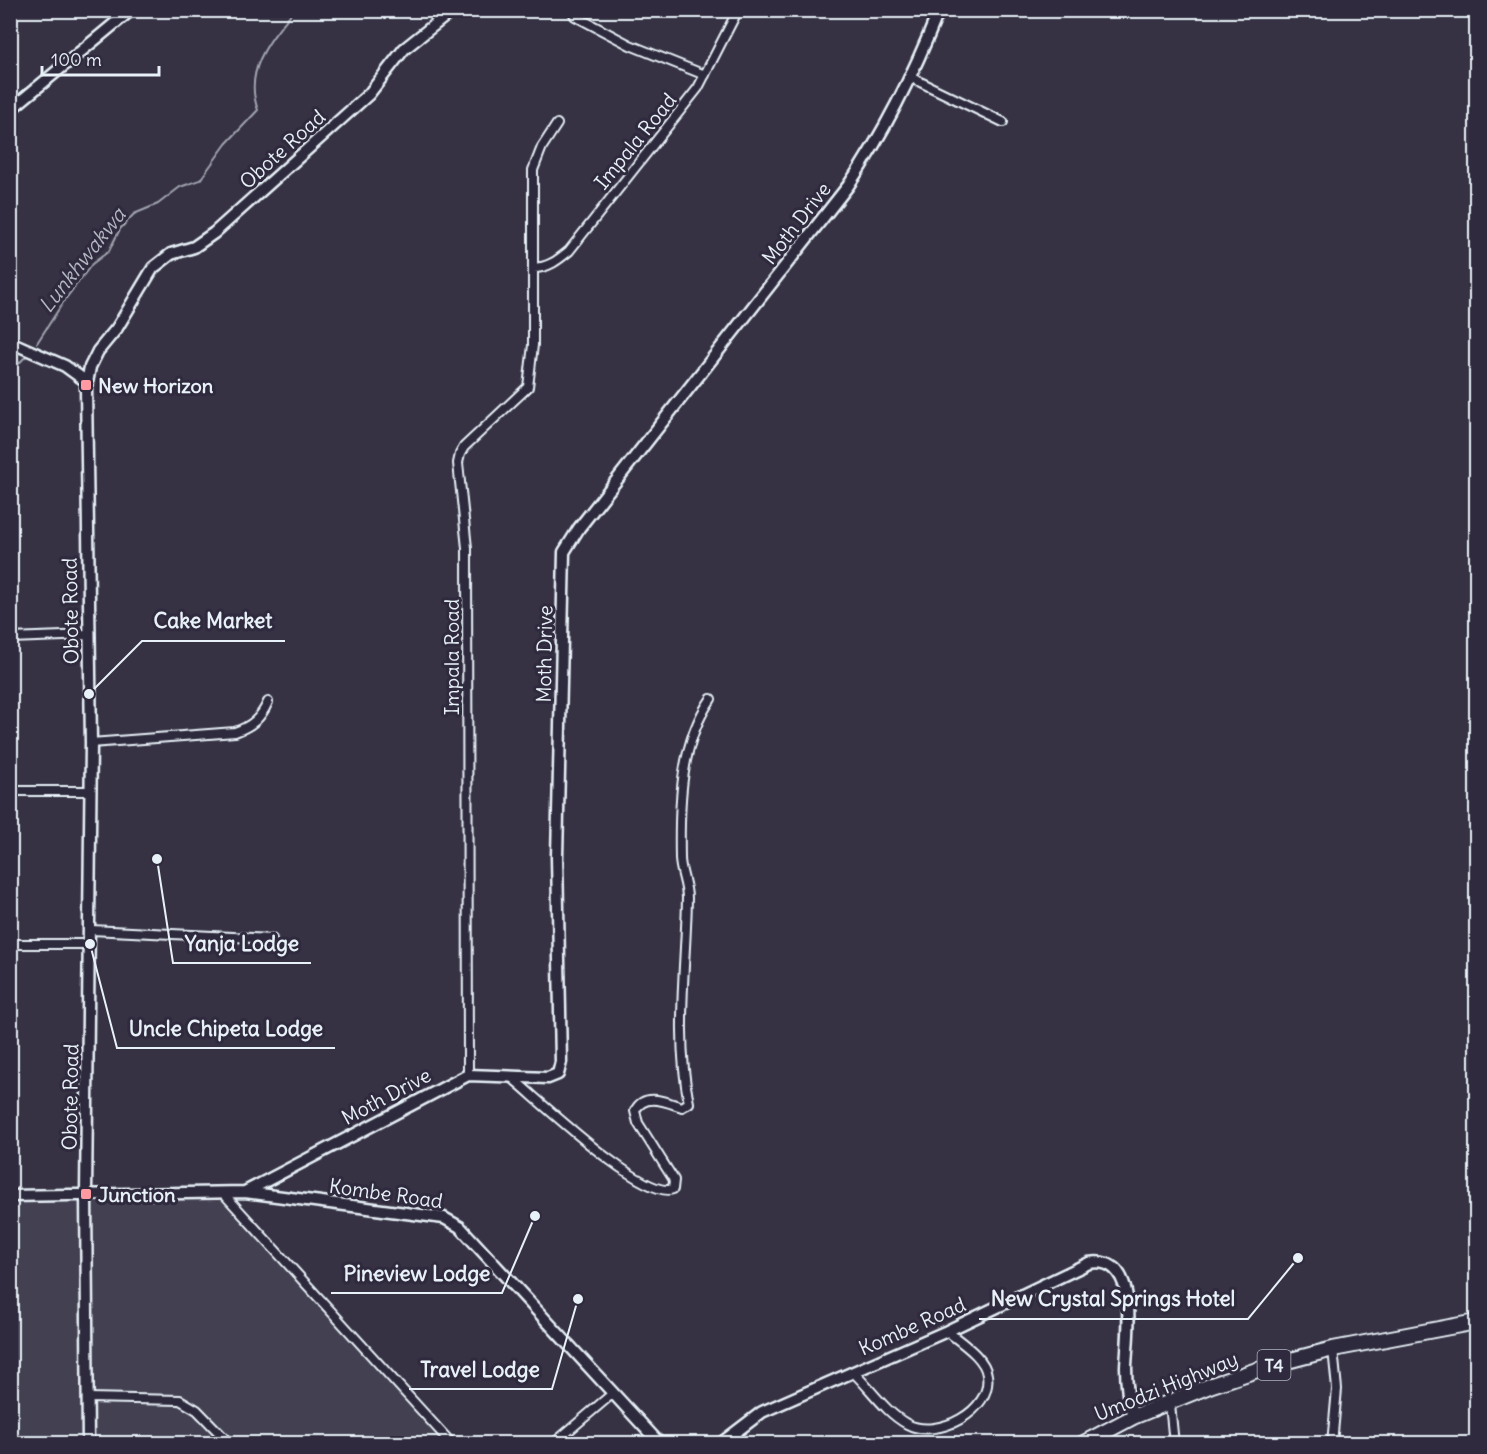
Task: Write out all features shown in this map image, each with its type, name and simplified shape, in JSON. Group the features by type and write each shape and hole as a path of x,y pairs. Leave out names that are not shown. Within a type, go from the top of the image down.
{"highway":[{"name":"Umodzi Highway","path":"1082,1443 1133,1417 1222,1382 1333,1349 1476,1322"}],"street":[{"path":"10,110 131,10"},
{"name":"Obote Road","path":"88,1443 86,1194 91,743 86,508 87,382 98,351 117,328 153,268 171,254 201,242 293,164 369,94 404,49 453,10"},
{"path":"572,10 575,16 630,45 705,75"},
{"name":"Impala Road","path":"533,268 549,265 569,251 698,88 738,10"},
{"name":"Moth Drive","path":"245,1192 468,1075 508,1074 554,1077 560,1069 557,857 564,552 579,528 848,186 880,139 912,78 939,10"},
{"path":"912,78 1004,122"},
{"name":"Impala Road","path":"468,1075 467,548 459,463 464,447 528,387 533,345 533,170 542,147 557,124"},
{"path":"10,342 65,366 87,382"},
{"path":"10,638 90,635"},
{"path":"508,1074 618,1167 654,1188 673,1189 674,1180 638,1124 635,1111 638,1104 649,1099 682,1107 689,1102 683,1077 682,976 687,895 680,860 682,779 700,715 711,699"},
{"path":"91,743 235,732 249,727 264,712 268,702"},
{"path":"10,791 90,791"},
{"path":"90,930 272,939"},
{"path":"10,944 90,944"},
{"name":"Kombe Road","path":"10,1196 245,1192 444,1218 453,1222 660,1443"},
{"path":"224,1194 452,1443"},
{"name":"Kombe Road","path":"720,1443 762,1412 947,1331 1089,1263 1100,1261 1110,1264 1118,1272 1129,1304 1126,1367 1127,1395 1133,1417"},
{"path":"853,1372 890,1412 908,1424 924,1430 943,1428 973,1412 987,1386 984,1364 947,1331"},
{"path":"1332,1443 1337,1389 1333,1349"},
{"path":"553,1443 612,1394"},
{"path":"88,1398 180,1400 197,1410 230,1443"},
{"path":"1170,1404 1174,1443"}],"shaded area":[{"path":"11,1194 234,1200 457,1443 11,1444"}],"waterway":[{"name":"Lunkhwakwa","path":"37,343 64,301 92,264 109,251 120,229 134,214 158,204 180,187 200,180 226,144 258,110 254,95 256,69 268,44 294,10"},
{"name":"Lunkhwakwa","path":"10,373 27,355"}],"place":[{"name":"New Horizon","path":"86,385"},
{"name":"Cake Market","path":"89,694"},
{"name":"Yanja Lodge","path":"157,859"},
{"name":"Uncle Chipeta Lodge","path":"90,944"},
{"name":"Junction","path":"86,1194"},
{"name":"Pineview Lodge","path":"535,1216"},
{"name":"New Crystal Springs Hotel","path":"1298,1258"},
{"name":"Travel Lodge","path":"578,1299"}]}
